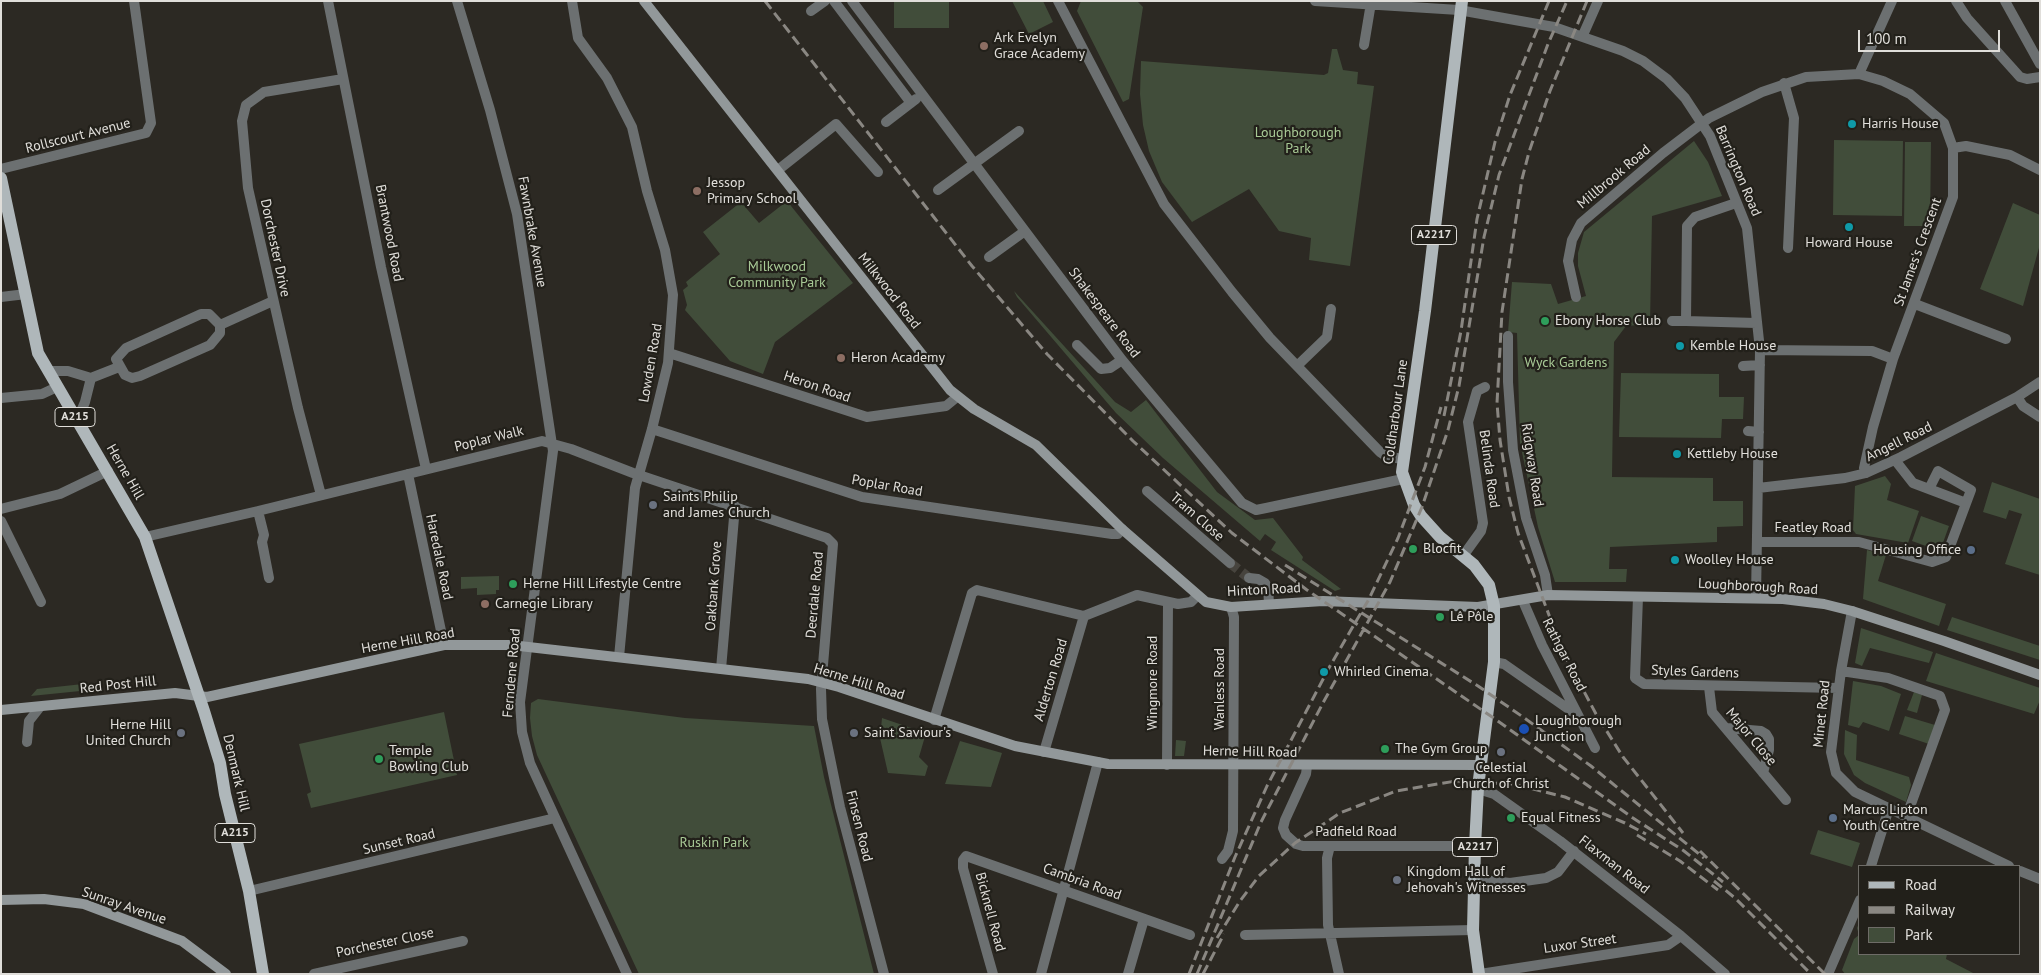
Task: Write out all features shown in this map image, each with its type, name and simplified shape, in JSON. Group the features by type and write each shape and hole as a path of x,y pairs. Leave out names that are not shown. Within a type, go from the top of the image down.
{"main road":[{"name":"Coldharbour Lane","path":"1460,5 1425,311 1402,459 1403,480 1414,505 1429,527 1474,565 1489,585 1494,606 1494,662 1478,789 1475,846 1473,930 1479,974"},
{"name":"Herne Hill","path":"1,178 3,196 26,294 34,341 57,387 108,471 144,536 199,697"},
{"name":"Denmark Hill","path":"199,697 220,763 249,891 263,974"}],"street":[{"name":"Rollscourt Avenue","path":"1,169 146,134 151,123 134,1"},
{"name":"Brantwood Road","path":"328,1 381,267 426,469"},
{"name":"Fawnbrake Avenue","path":"457,1 490,110 518,214 552,443"},
{"name":"Lowden Road","path":"572,1 578,38 616,92 636,136 647,191 672,279 673,306 669,353 652,429 637,474 619,657"},
{"name":"Milkwood Road","path":"644,1 957,397 1036,445 1122,529 1197,596"},
{"path":"812,11 825,1"},
{"path":"834,1 911,103"},
{"name":"Shakespeare Road","path":"852,1 1122,360 1218,476 1248,506 1256,510 1403,480"},
{"path":"1058,1 1164,204 1270,338 1380,452 1386,456 1402,459"},
{"name":"Barrington Road","path":"1315,1 1460,5 1583,35 1623,51 1655,69 1685,98 1712,142 1747,228 1760,350 1753,431 1758,488 1756,598"},
{"path":"1583,35 1598,1"},
{"path":"1859,74 1892,1"},
{"path":"1956,1 1967,18 2020,77 2028,80 2040,77"},
{"path":"2006,1 2040,64"},
{"path":"1364,45 1371,3"},
{"name":"St James's Crescent","path":"1702,123 1784,83 1806,77 1859,74 1900,89 1924,104 1944,123 1953,148 1953,196 1894,359 1873,426 1864,468 1866,473"},
{"name":"Dorchester Drive","path":"321,495 273,301 248,188 242,121 243,112 251,100 264,92 343,79"},
{"path":"1784,83 1794,118 1788,248"},
{"path":"886,122 923,94"},
{"name":"Millbrook Road","path":"1576,297 1569,272 1569,250 1575,231 1580,224 1702,123"},
{"path":"778,170 836,124 878,172"},
{"path":"938,190 1019,131"},
{"path":"1953,148 1966,146 2010,155 2040,170"},
{"path":"1686,321 1687,226 1695,217 1736,203"},
{"path":"989,257 1026,231"},
{"path":"1,297 26,294"},
{"path":"220,325 273,301"},
{"path":"1915,304 2006,339"},
{"path":"1298,365 1327,337 1332,309"},
{"path":"201,314 209,314 220,325 220,333 210,345 140,376 132,378 125,375 116,359 126,348 201,314"},
{"path":"1672,321 1756,323"},
{"name":"Ridgway Road","path":"1508,336 1508,382 1513,450 1526,518 1545,575 1548,595"},
{"path":"1077,346 1101,369 1110,368 1122,360"},
{"path":"1760,350 1872,351 1894,359"},
{"name":"Heron Road","path":"669,353 867,417 946,406 957,397"},
{"path":"1743,366 1760,365"},
{"path":"48,371 68,371 91,378 120,367"},
{"path":"77,420 85,402 91,378"},
{"name":"Angell Road","path":"1758,488 1845,478 1866,473 1896,460 2017,397 2040,382"},
{"path":"1,398 42,394 57,387"},
{"name":"Belinda Road","path":"1463,556 1481,531 1483,523 1468,422 1478,391 1485,387"},
{"path":"2017,397 2023,406 2040,417"},
{"name":"Poplar Road","path":"652,429 854,496 1112,534 1118,534 1122,529"},
{"name":"Poplar Walk","path":"144,536 258,512 533,442 552,443 572,448 637,474 831,540"},
{"name":"Ferndene Road","path":"552,443 553,451 527,646 520,714 522,732 530,763 627,974"},
{"path":"1896,460 1912,483 1966,503 1971,490 1938,471 1929,489"},
{"path":"1,509 60,494 108,471"},
{"name":"Haredale Road","path":"408,474 444,645"},
{"name":"Tram Close","path":"1146,491 1230,563"},
{"name":"Featley Road","path":"1758,542 1859,542 1932,562 1946,558 1966,503"},
{"name":"Oakbank Grove","path":"721,669 735,506"},
{"path":"258,512 264,535 262,542 269,578"},
{"path":"1,521 41,602"},
{"name":"Deerdale Road","path":"822,682 831,540"},
{"path":"1249,578 1258,579 1265,583 1268,588 1269,604"},
{"path":"934,720 974,592 983,590 1084,616 1137,595 1168,602 1186,603 1193,601 1197,596"},
{"name":"Loughborough Road","path":"1494,606 1548,595 1756,598 1824,604 1944,640 2040,676"},
{"name":"Hinton Road","path":"1197,596 1210,604 1231,608 1323,601 1494,606"},
{"name":"Styles Gardens","path":"1638,597 1635,678 1644,684 1709,687 1838,688"},
{"name":"Rathgar Road","path":"1523,600 1542,645 1595,748"},
{"name":"Wingmore Road","path":"1167,765 1168,602"},
{"name":"Wanless Road","path":"1222,859 1230,847 1234,831 1234,617 1231,608"},
{"name":"Minet Road","path":"1852,611 1838,688 1831,752 1836,773 1855,792 2007,865"},
{"name":"Alderton Road","path":"1044,752 1084,616"},
{"name":"Herne Hill Road","path":"199,697 247,689 444,645 527,646 822,682 1014,746 1098,762 1233,766 1481,765"},
{"path":"1494,662 1504,664 1580,716"},
{"path":"1841,671 1888,678 1940,696 1945,710 1907,816"},
{"name":"Finsen Road","path":"822,682 820,696 827,747 840,807 884,974"},
{"name":"Major Close","path":"1709,687 1712,712 1786,800"},
{"name":"Red Post Hill","path":"1,710 175,693 199,697"},
{"path":"27,742 29,721 40,707"},
{"path":"1726,728 1760,731 1766,734 1769,739 1769,750 1764,773"},
{"path":"1041,974 1098,762"},
{"name":"Padfield Road","path":"1307,766 1306,774 1283,828 1286,835 1296,844 1303,846 1475,846"},
{"name":"Flaxman Road","path":"1478,789 1494,794 1574,851 1681,936 1725,974"},
{"path":"1871,865 1889,808"},
{"name":"Sunset Road","path":"249,891 555,818"},
{"path":"1330,846 1327,858 1329,931 1339,974"},
{"path":"1474,879 1510,883 1546,878 1558,872 1574,851"},
{"name":"Cambria Road","path":"964,857 970,856 1190,935"},
{"name":"Bicknell Road","path":"964,857 963,868 993,974"},
{"path":"2021,872 2040,879"},
{"name":"Sunray Avenue","path":"1,900 44,899 84,904 182,941 226,974"},
{"path":"1828,974 1858,905"},
{"path":"1128,974 1144,919"},
{"path":"1245,935 1329,931 1473,930"},
{"name":"Luxor Street","path":"1479,974 1668,945 1681,936"},
{"name":"Porchester Close","path":"314,974 463,941"}],"green space":[{"path":"894,1 949,1 949,28 894,28"},
{"path":"1012,1 1043,1 1053,22 1029,34"},
{"path":"1081,1 1137,1 1143,7 1129,99 1123,102 1077,11"},
{"name":"Loughborough Park","path":"1332,49 1337,49 1343,70 1358,72 1357,84 1374,86 1350,266 1309,260 1311,238 1279,231 1249,189 1192,222 1162,182 1149,151 1143,125 1140,94 1141,61 1324,75 1328,73"},
{"path":"1834,140 1903,141 1902,216 1833,215"},
{"name":"Wyck Gardens","path":"1694,141 1708,162 1722,196 1652,216 1650,324 1626,326 1614,342 1612,477 1713,478 1713,501 1743,501 1743,526 1717,527 1717,542 1610,547 1609,569 1627,569 1626,582 1555,582 1538,527 1520,443 1517,333 1508,332 1512,282 1551,284 1558,304 1586,296 1578,266 1578,253 1584,232"},
{"path":"1905,142 1931,142 1930,226 1904,226"},
{"name":"Milkwood Community Park","path":"787,201 853,283 775,342 763,374 730,361 685,310 687,305 683,290 688,286 686,282 720,254 703,232 741,202 759,223"},
{"path":"2013,203 2040,215 2040,244 2023,306 1980,289"},
{"path":"1014,291 1115,402 1131,412 1146,400 1217,492 1255,520 1273,518 1303,557 1302,560 1341,589 1335,591 1271,550 1276,542 1265,534 1260,541 1163,458 1116,413 1017,297"},
{"path":"1621,373 1719,374 1719,397 1744,397 1743,419 1722,419 1721,438 1619,437"},
{"path":"1885,476 1891,484 1887,500 1919,511 1908,543 1856,534 1853,530 1855,486"},
{"path":"1992,482 2040,499 2040,575 2005,564 2022,514 2009,510 2006,519 1983,512"},
{"path":"1921,516 1949,526 1940,551 1912,541"},
{"path":"1867,550 1886,555 1878,581 1946,604 1939,626 1863,599"},
{"path":"499,576 499,590 496,590 496,594 477,595 477,588 461,589 461,577"},
{"path":"1952,617 2040,646 2040,660 1947,630"},
{"path":"1861,628 1933,652 1929,663 1870,648 1862,666 1855,663"},
{"path":"1936,653 2040,688 2040,700 2034,714 1926,681"},
{"path":"1853,681 1881,686 1901,694 1889,731 1863,722 1859,728 1848,725"},
{"path":"92,683 100,689 31,696 37,689"},
{"path":"1914,692 1922,695 1917,713 1907,710"},
{"name":"Ruskin Park","path":"538,699 685,718 814,726 824,777 874,974 639,974 537,755 530,718 531,703"},
{"name":"Temple Bowling Club","path":"444,712 457,775 311,808 307,794 311,792 299,744"},
{"path":"1905,716 1935,725 1929,744 1899,734"},
{"path":"882,718 926,733 919,757 928,766 925,776 888,773 880,738"},
{"path":"1845,730 1857,735 1856,760 1909,777 1911,785 1906,802 1865,783 1854,775 1844,754"},
{"path":"1176,740 1186,741 1184,756 1175,756"},
{"path":"960,741 1002,753 991,787 945,784"},
{"path":"1818,830 1860,843 1852,867 1810,854"},
{"path":"1858,936 1858,955 1947,955 1946,959 1975,974 1845,974 1842,970 1854,939"}],"tunnel":[{"path":"1230,563 1249,578"}],"railway":[{"path":"765,1 972,266 1047,354 1133,441 1232,533 1307,590 1495,719 1633,818 1684,851 1723,882"},
{"path":"1444,416 1461,331 1477,219 1495,142 1510,95 1549,1"},
{"path":"1197,974 1261,822 1324,701 1390,582 1422,507 1448,430 1459,386 1484,237 1499,175 1548,44 1567,1"},
{"path":"1587,1 1550,91 1529,152 1522,179 1502,312 1497,403 1500,440 1509,497 1518,533 1563,652 1596,714 1623,757 1683,833"},
{"path":"1189,974 1235,857 1267,786 1330,666 1369,599 1398,538 1425,467 1441,407"},
{"path":"1285,565 1478,686 1523,717 1591,766 1704,858"},
{"path":"1217,938 1240,901 1259,876 1295,843 1340,813 1396,791 1456,781 1513,784 1565,797 1646,834"},
{"path":"1637,835 1680,861 1718,890"},
{"path":"1700,851 1825,974"},
{"path":"1714,881 1735,898 1811,974"},
{"path":"1203,974 1224,934"}],"place":[{"name":"Ark Evelyn Grace Academy","path":"984,46"},
{"name":"Harris House","path":"1852,124"},
{"name":"Jessop Primary School","path":"697,191"},
{"name":"Howard House","path":"1849,227"},
{"name":"Ebony Horse Club","path":"1545,321"},
{"name":"Kemble House","path":"1680,346"},
{"name":"Heron Academy","path":"841,358"},
{"name":"Kettleby House","path":"1677,454"},
{"name":"Saints Philip and James Church","path":"653,505"},
{"name":"Blocfit","path":"1413,549"},
{"name":"Housing Office","path":"1971,550"},
{"name":"Woolley House","path":"1675,560"},
{"name":"Herne Hill Lifestyle Centre","path":"513,584"},
{"name":"Carnegie Library","path":"485,604"},
{"name":"Lê Pôle","path":"1440,617"},
{"name":"Whirled Cinema","path":"1324,672"},
{"name":"Loughborough Junction","path":"1524,729"},
{"name":"Herne Hill United Church","path":"181,733"},
{"name":"Saint Saviour's","path":"854,733"},
{"name":"The Gym Group","path":"1385,749"},
{"name":"Celestial Church of Christ","path":"1501,752"},
{"name":"Temple Bowling Club","path":"379,759"},
{"name":"Equal Fitness","path":"1511,818"},
{"name":"Marcus Lipton Youth Centre","path":"1833,818"},
{"name":"Kingdom Hall of Jehovah's Witnesses","path":"1397,880"}]}
